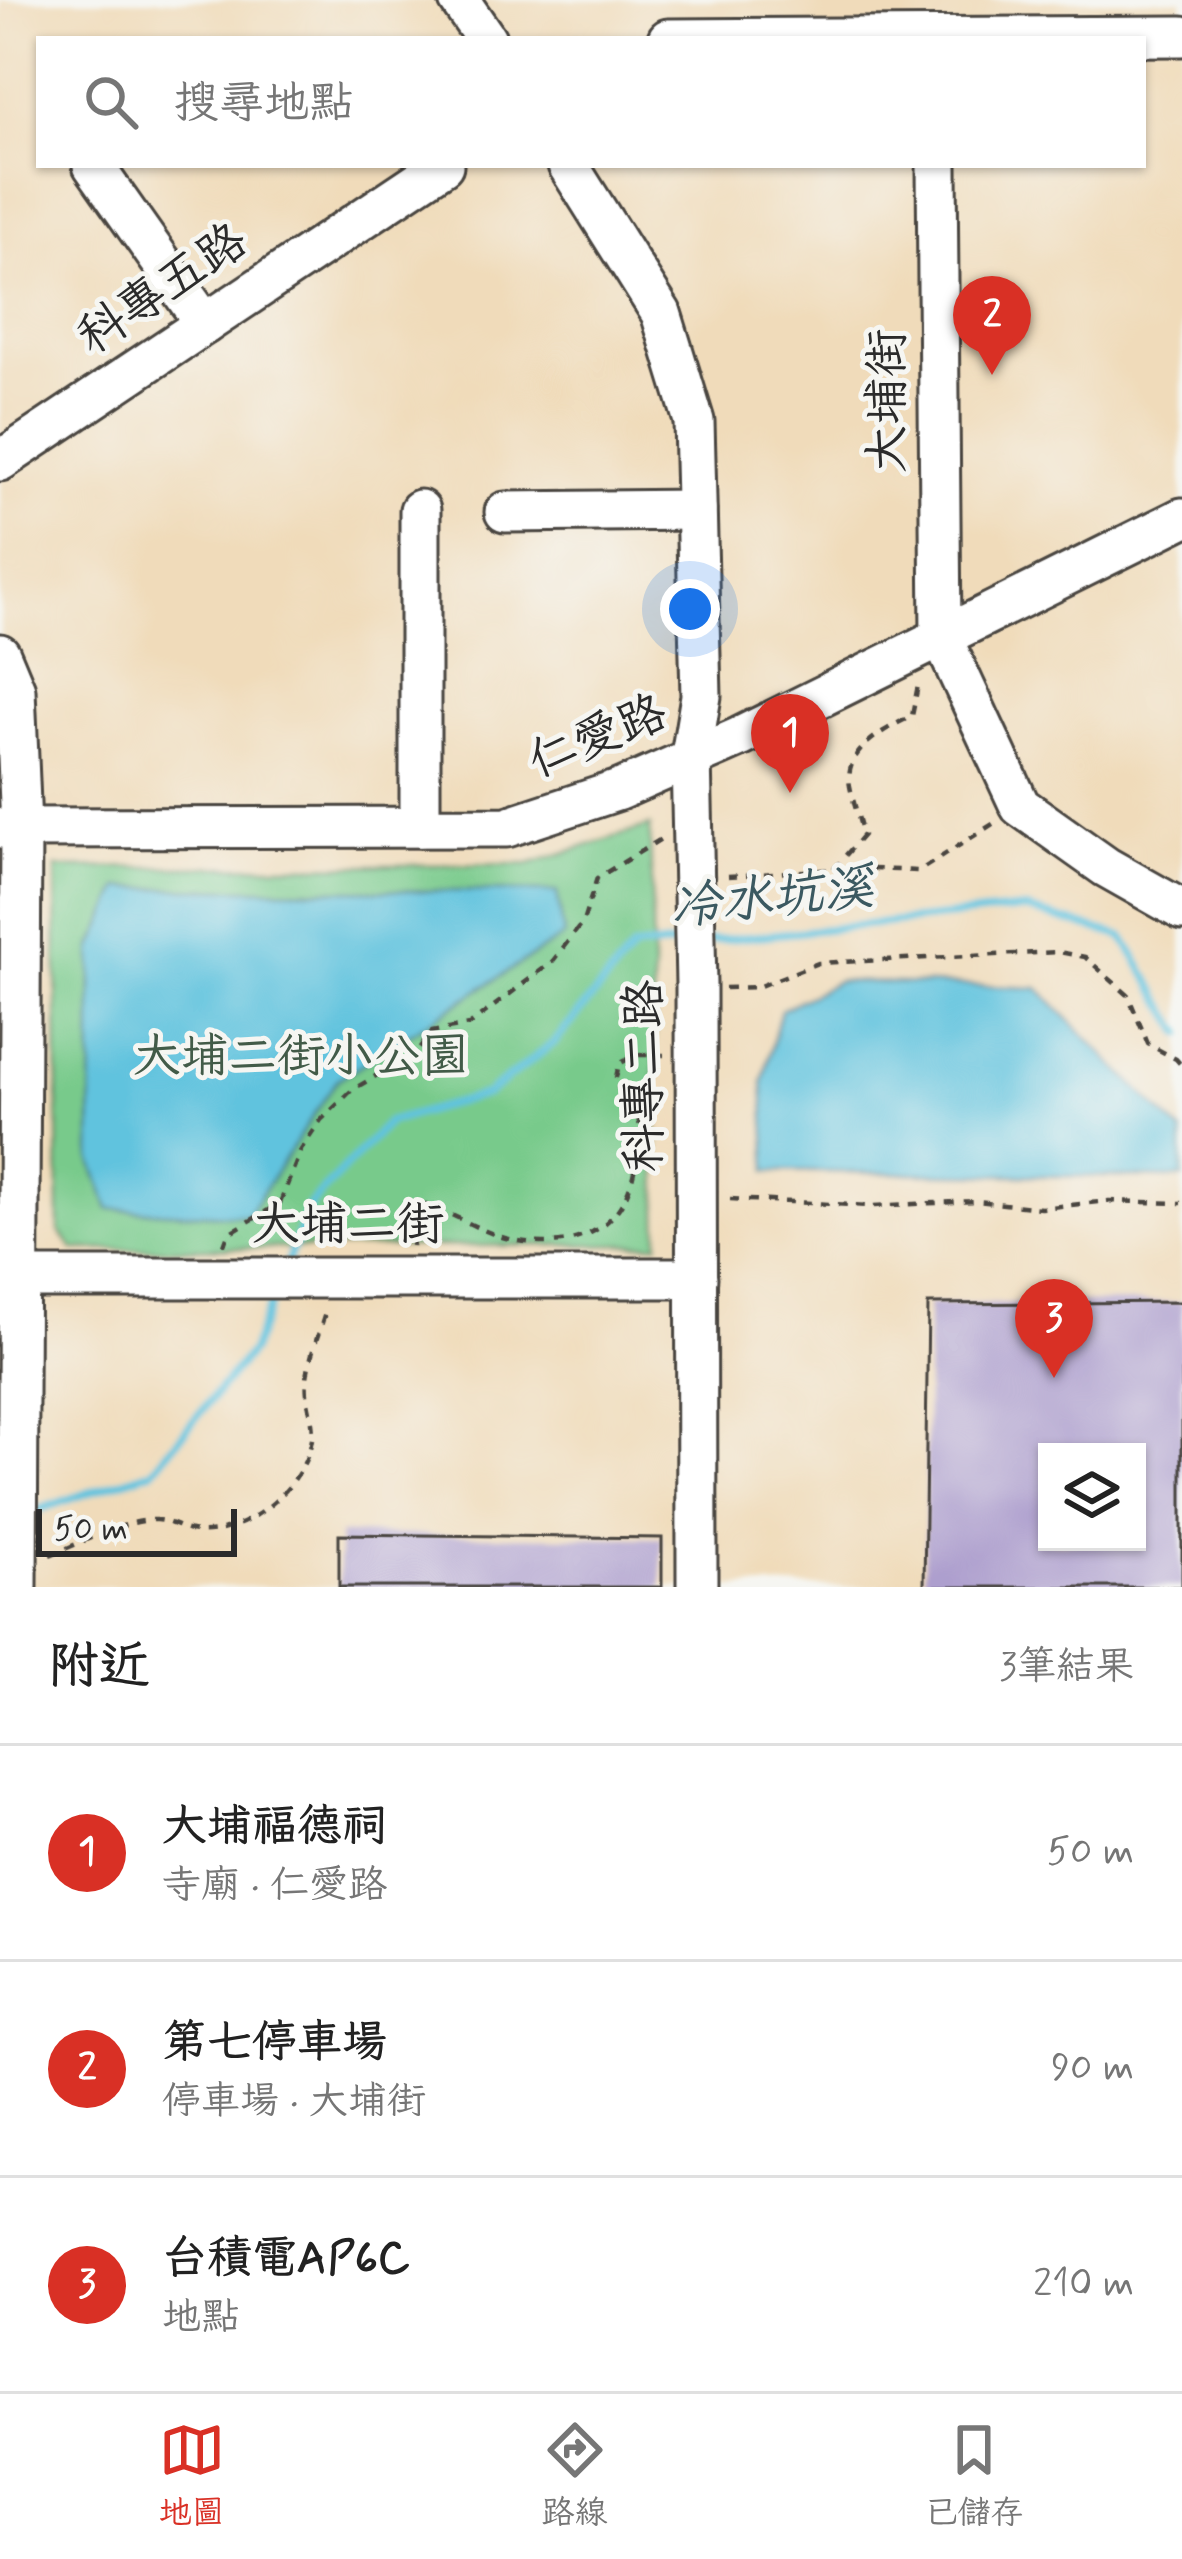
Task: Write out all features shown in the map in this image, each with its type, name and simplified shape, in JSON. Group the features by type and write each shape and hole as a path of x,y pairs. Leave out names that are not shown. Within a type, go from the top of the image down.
{"street":[{"path":"459,0 484,36"},
{"path":"681,36 756,19 1182,36"},
{"path":"95,168 205,324"},
{"name":"科專五路","path":"0,461 439,168"},
{"name":"科專二路","path":"570,168 661,313 694,421 700,696 691,756 708,883 709,987 697,1278 697,1587"},
{"name":"大埔街","path":"937,168 941,636"},
{"path":"420,510 420,826"},
{"path":"506,512 696,510"},
{"name":"仁愛路","path":"11,827 507,827 619,790 740,736 1182,518"},
{"path":"941,636 1020,806 1106,867 1182,910"},
{"path":"0,654 15,690 8,1278 17,1477 31,1550 16,1587"},
{"name":"大埔二街","path":"8,1278 697,1278"}],"path":[{"path":"834,869 862,835 848,782 852,759 881,730 912,716 919,682"},
{"path":"708,883 834,869 919,871 1000,820"},
{"path":"220,1256 228,1234 280,1203 301,1150 321,1120 352,1090 418,1052 432,1032 470,1025 552,962 583,922 597,878 670,831"},
{"path":"709,987 757,987 818,963 1058,952 1085,957 1128,995 1148,1044 1182,1066"},
{"path":"409,1276 415,1225 426,1205 456,1214 470,1228 521,1242 576,1241 601,1228 633,1191 640,1123 615,1082 619,1064 636,1054 672,1055"},
{"path":"725,1199 872,1206 976,1201 1041,1208 1109,1201 1182,1203"},
{"path":"31,1550 158,1520 193,1532 217,1532 255,1516 285,1492 306,1461 313,1436 308,1373 336,1276"}],"green space":[{"name":"大埔二街小公園","path":"650,826 659,1244 74,1250 59,1231 56,868 529,864"}],"water":[{"path":"120,888 557,892 564,936 337,1080 247,1216 109,1209 91,1158 92,949"},
{"path":"838,981 1038,988 1182,1133 1182,1178 768,1171 763,1081 781,1010"}],"building":[{"path":"1182,1302 1182,1587 924,1587 928,1304"},
{"path":"339,1534 662,1538 662,1587 339,1587"}],"waterway":[{"name":"冷水坑溪","path":"708,941 1024,909 1123,937 1182,1033"},
{"name":"冷水坑溪","path":"286,1265 310,1205 388,1122 487,1094 555,1042 633,949 681,944"},
{"name":"冷水坑溪","path":"29,1513 152,1471 251,1351 276,1290"}],"place":[{"name":"第七停車場","path":"992,375"},
{"name":"大埔福德祠","path":"790,793"},
{"name":"台積電AP6C","path":"1054,1378"}]}
